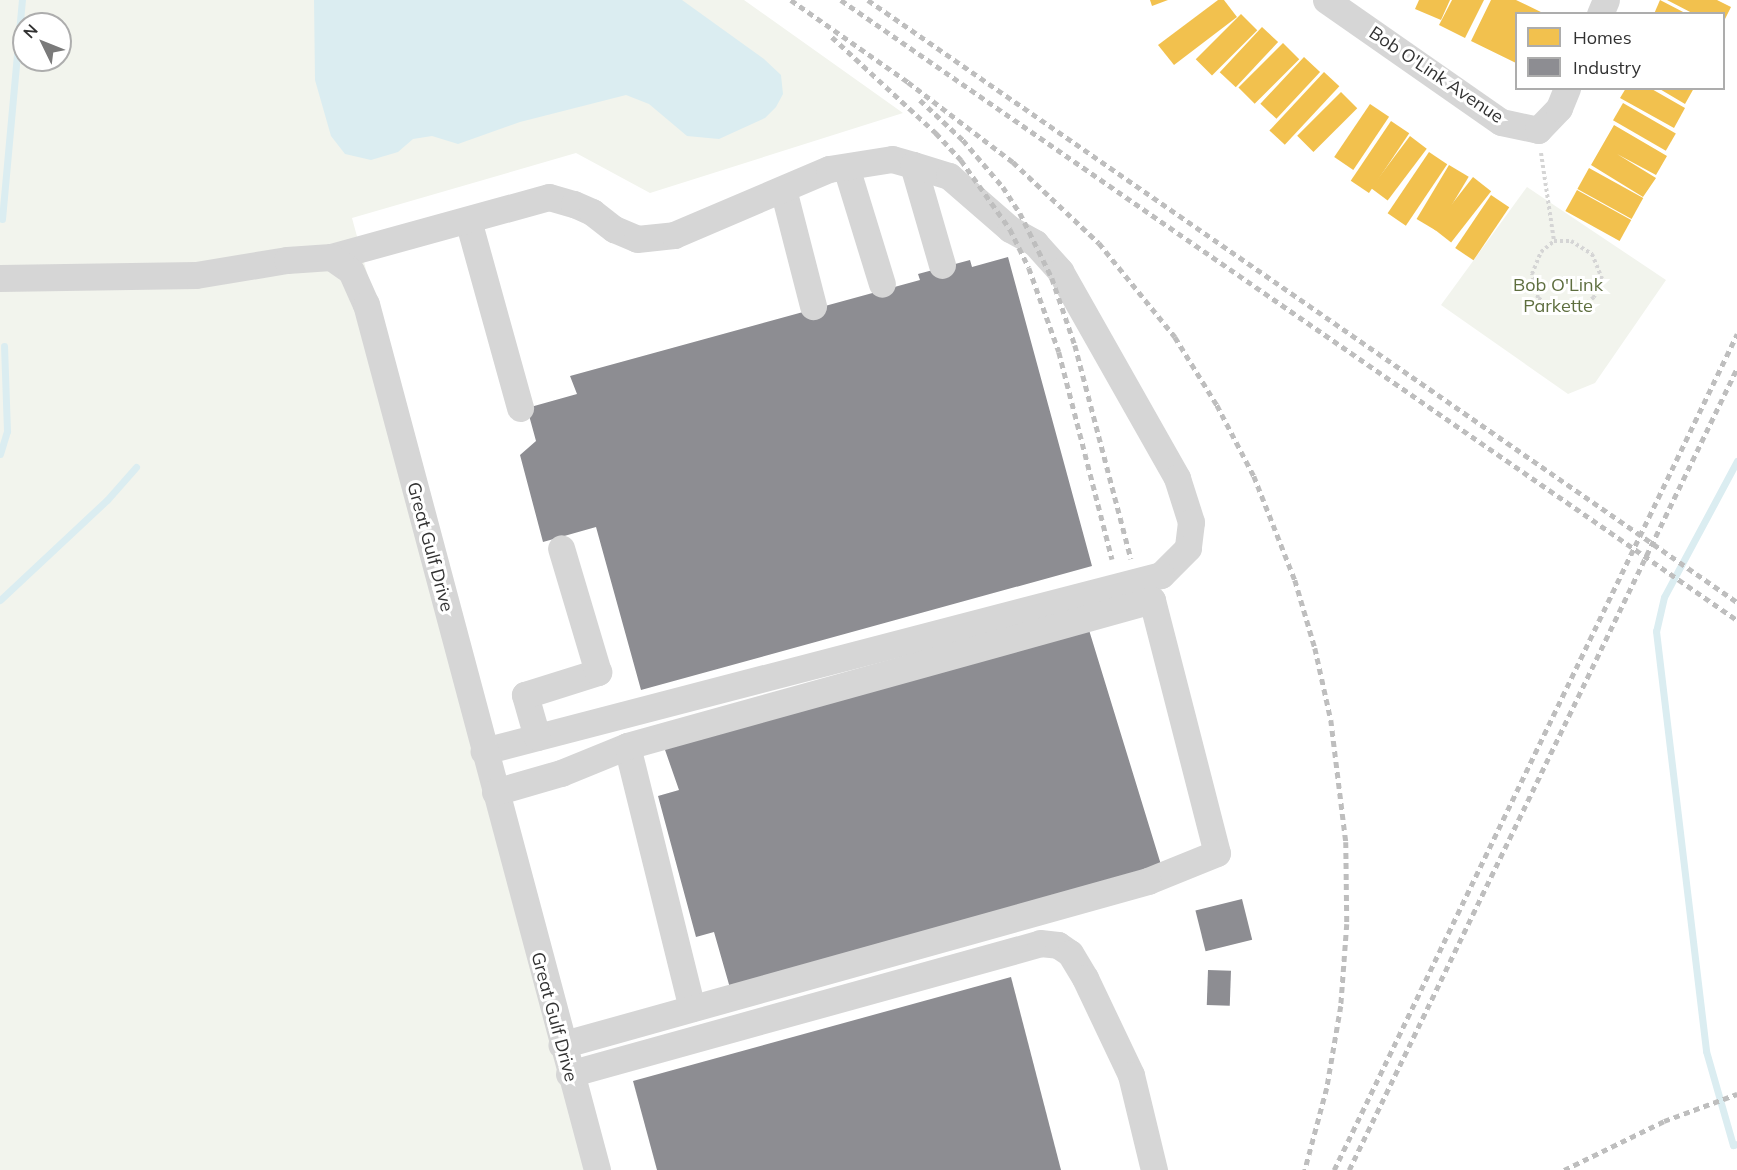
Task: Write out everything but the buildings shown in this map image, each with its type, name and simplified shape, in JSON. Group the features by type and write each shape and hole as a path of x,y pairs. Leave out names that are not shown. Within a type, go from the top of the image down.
{"street":[{"name":"Bob O'Link Avenue","path":"1326,0 1501,123 1538,130"},
{"path":"1538,130 1559,108 1566,90"},
{"path":"0,278 196,275 287,260 331,257 549,197 592,212 614,230 637,239 674,235 829,169 892,159 949,176 1010,230 1035,243 1060,271 1177,478 1191,522 1188,548 1161,574 484,751"},
{"path":"913,165 942,265"},
{"path":"846,167 882,284"},
{"path":"783,189 813,306"},
{"path":"468,220 520,408"},
{"name":"Great Gulf Drive","path":"331,257 351,271 366,304 561,1045 597,1170"},
{"path":"537,737 525,695 598,672 561,548"},
{"path":"495,792 561,772 627,746 1152,600 1217,853 1148,881 561,1045"},
{"path":"627,746 692,1008"},
{"path":"569,1074 1040,943 1058,945 1070,954 1085,978 1131,1075 1154,1170"}],"path":[{"path":"1538,130 1554,241"},
{"path":"1554,241 1571,241 1592,254 1602,279 1594,297 1580,309 1561,313 1538,298 1532,274 1541,252 1554,241"}],"green space":[{"path":"0,0 744,0 903,113 650,193 576,153 352,218 611,1170 0,1170"},
{"name":"Bob O'Link Parkette","path":"1527,187 1666,280 1595,383 1568,394 1441,305"}],"shaded area":[{"path":"314,0 682,0 764,59 781,75 783,94 776,107 765,118 719,139 687,136 649,104 626,95 520,122 458,144 432,136 413,139 398,152 371,160 345,154 331,136 315,80"}],"waterway":[{"path":"2,219 22,0"},
{"path":"0,454 7,431 4,346"},
{"path":"1737,461 1664,597 1656,631 1706,1051 1733,1145 1737,1144"},
{"path":"0,600 107,500 136,467"}],"railway":[{"path":"791,0 908,82 1013,162 1099,243 1175,337 1217,405 1254,476 1295,580 1315,648 1331,720 1346,842 1347,924 1341,1006 1327,1088 1305,1170"},
{"path":"841,0 1737,620"},
{"path":"868,0 1737,602"},
{"path":"832,37 936,133 961,160 1010,229 1029,268 1059,352 1112,559"},
{"path":"920,100 963,140 1003,187 1020,213 1052,278 1075,345 1131,559"},
{"path":"1334,1170 1737,334"},
{"path":"1349,1170 1737,368"},
{"path":"1564,1170 1664,1121 1737,1094"}]}
